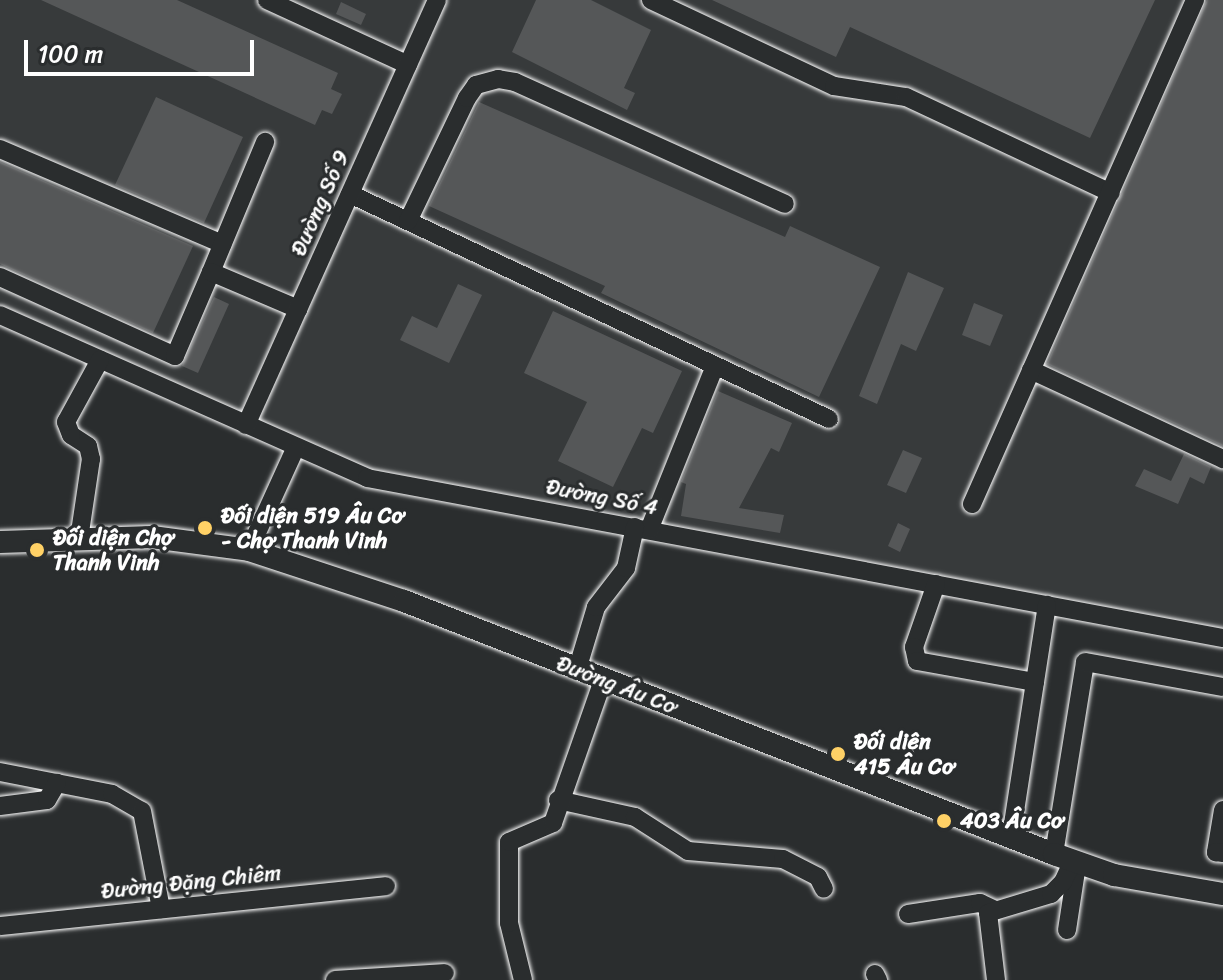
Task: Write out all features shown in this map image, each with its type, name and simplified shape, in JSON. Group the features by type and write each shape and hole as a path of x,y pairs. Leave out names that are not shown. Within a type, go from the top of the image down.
{"main road":[{"name":"Đường Âu Cơ","path":"0,542 197,540 249,550 404,601 1068,859 1127,878 1223,894"}],"street":[{"path":"267,0 408,65"},
{"name":"Đường Số 9","path":"246,425 437,0"},
{"path":"651,0 834,86 906,97 1111,193"},
{"path":"972,504 1195,0"},
{"path":"408,221 467,98 476,85 498,79 515,82 785,204"},
{"path":"0,277 175,356 265,142"},
{"path":"0,149 223,244"},
{"path":"350,194 829,419"},
{"path":"211,272 298,309"},
{"name":"Đường Số 4","path":"0,315 367,478 1223,638"},
{"path":"79,539 91,459 88,446 71,435 66,422 100,360"},
{"path":"577,670 596,607 626,568 715,366"},
{"path":"1031,370 1223,459"},
{"path":"249,550 296,447"},
{"path":"936,584 914,647 917,661 1035,682"},
{"path":"1011,837 1047,605"},
{"path":"1067,930 1068,859 1085,662 1223,687"},
{"path":"523,980 509,923 509,842 549,827 603,680"},
{"path":"0,772 112,794 142,811 161,909"},
{"path":"0,806 47,800 57,783"},
{"path":"558,800 635,817 688,851 783,859 818,877 824,889"},
{"path":"1223,810 1216,852 1223,853"},
{"path":"996,980 986,916 995,910 1051,894 1063,882 1068,859"},
{"name":"Đường Đặng Chiêm","path":"0,926 386,886"},
{"path":"908,914 980,903 995,910"},
{"path":"335,980 445,973"}],"shaded area":[{"path":"0,0 1223,0 1223,637 367,478 0,313"}],"building":[{"path":"41,0 177,0 338,73 331,89 342,94 332,114 322,110 315,125"},
{"path":"536,0 591,0 651,30 624,88 635,93 627,110 512,52"},
{"path":"712,0 1155,0 1090,138 850,27 836,57"},
{"path":"1207,0 1223,0 1223,446 1047,364"},
{"path":"341,2 366,14 361,25 336,14"},
{"path":"156,97 243,137 204,223 115,185"},
{"path":"479,102 785,237 790,226 880,267 819,397 601,293 605,286 429,206"},
{"path":"0,162 193,246 153,333 0,264"},
{"path":"908,272 944,288 916,351 901,344 877,404 859,396"},
{"path":"458,284 482,295 449,363 400,340 412,316 437,328"},
{"path":"214,297 229,304 198,373 182,366"},
{"path":"974,303 1003,315 990,346 962,335"},
{"path":"553,311 682,371 653,433 642,428 613,487 558,461 587,402 524,373"},
{"path":"718,391 792,423 779,452 771,448 739,508 784,515 780,533 681,516 686,484 681,482"},
{"path":"903,450 922,458 906,493 887,485"},
{"path":"1184,454 1211,467 1204,484 1190,477 1178,504 1135,486 1144,469 1171,481"},
{"path":"898,523 910,529 900,552 888,546"}],"place":[{"name":"Đối diện 519 Âu Cơ - Chợ Thanh Vinh","path":"205,528"},
{"name":"Đối diện Chợ Thanh Vinh","path":"37,550"},
{"name":"Đối diện 415 Âu Cơ","path":"838,754"},
{"name":"403 Âu Cơ","path":"944,821"}]}
